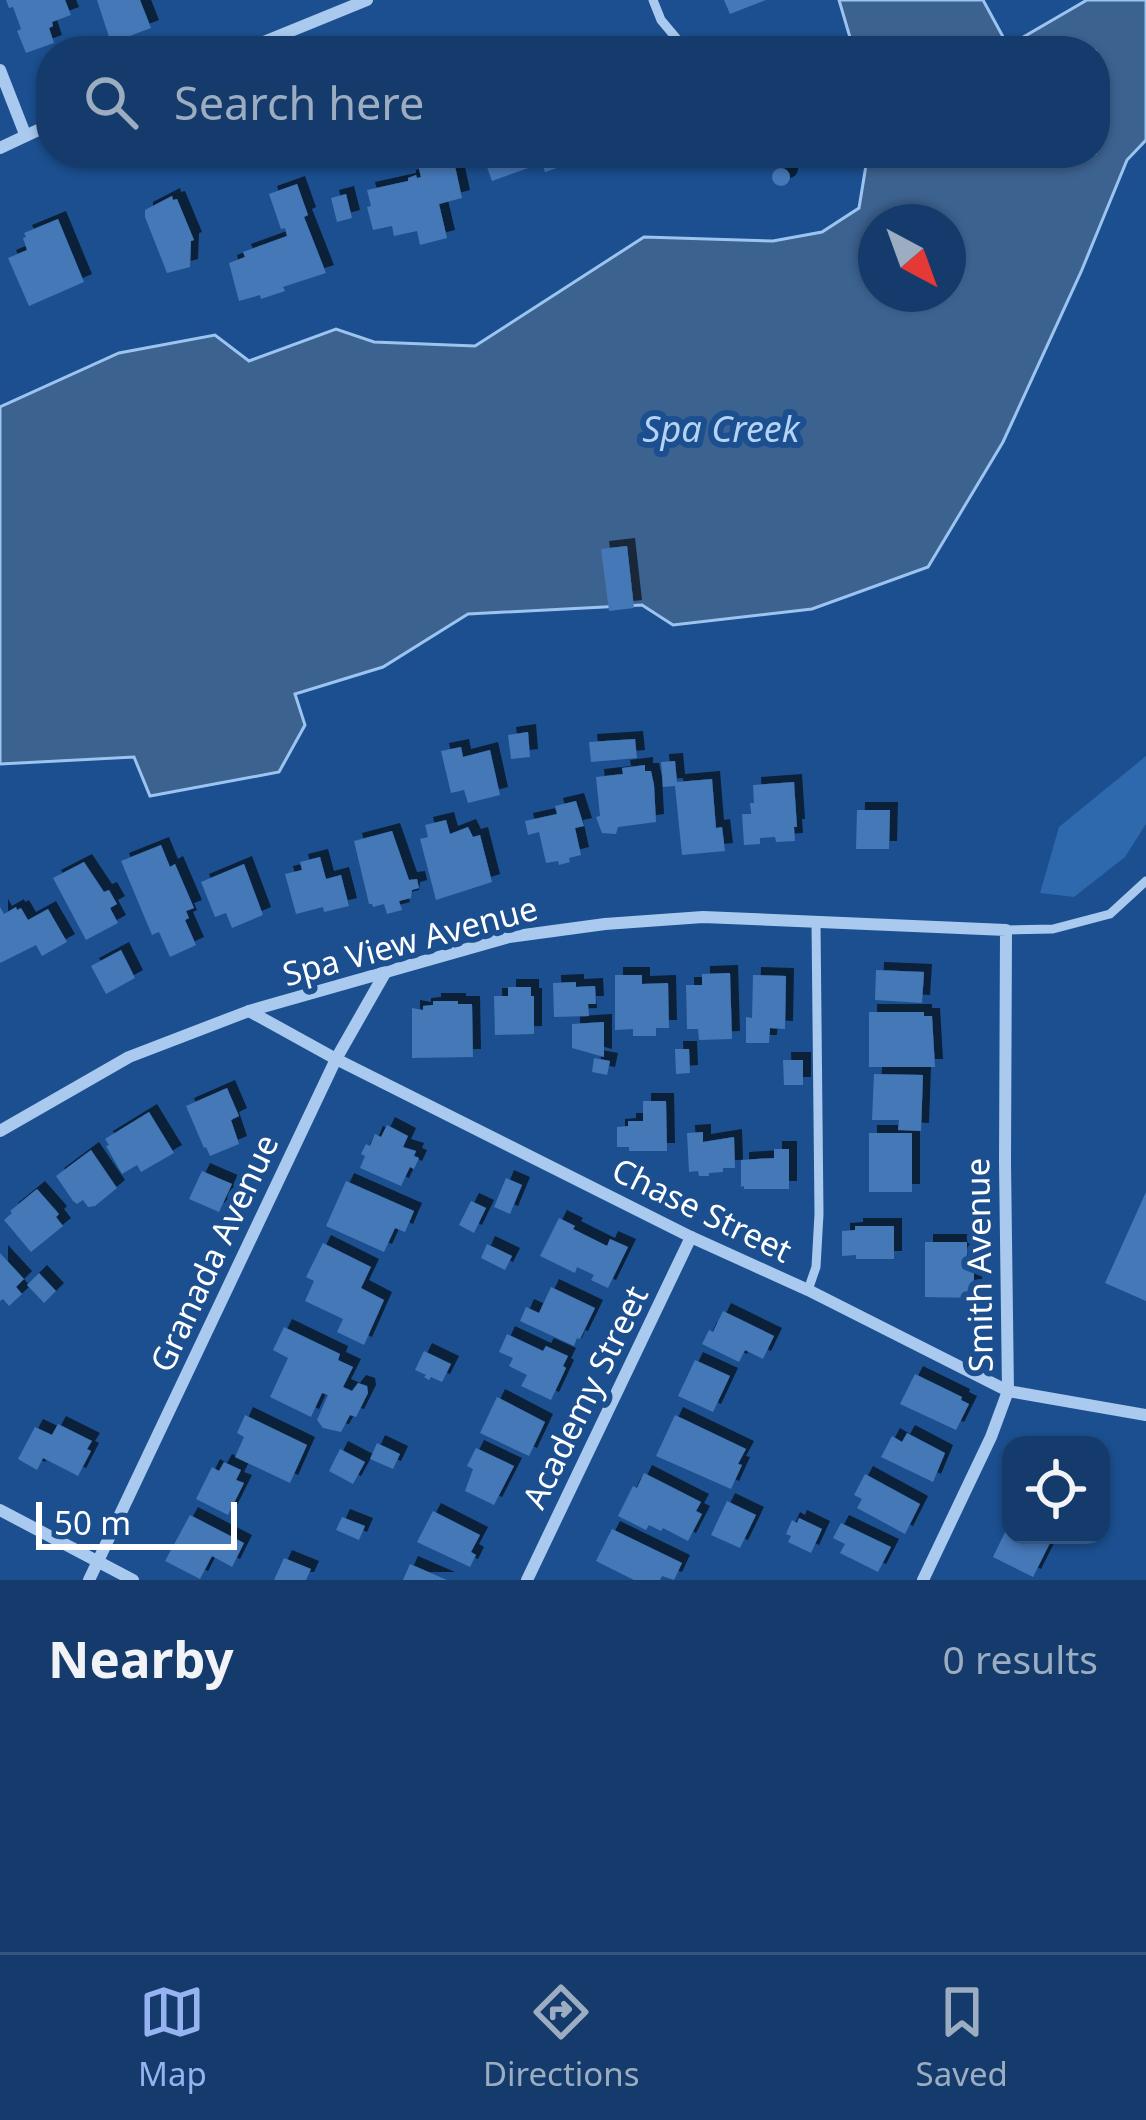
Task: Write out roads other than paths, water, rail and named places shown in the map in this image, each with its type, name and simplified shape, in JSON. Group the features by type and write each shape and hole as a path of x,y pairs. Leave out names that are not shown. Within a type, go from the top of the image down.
{"street":[{"path":"279,36 368,0"},
{"path":"0,70 26,134"},
{"path":"0,148 36,130"},
{"name":"Spa View Avenue","path":"0,1131 129,1057 249,1011 508,937 703,917 1006,930"},
{"name":"Smith Avenue","path":"923,1580 1008,1391 1006,930"},
{"name":"Granada Avenue","path":"89,1580 336,1059 386,972"},
{"name":"Chase Street","path":"249,1011 691,1237 1008,1391 1146,1415"},
{"name":"Academy Street","path":"527,1580 691,1237"},
{"path":"0,1510 133,1580"}],"lane":[{"path":"653,0 674,36"},
{"path":"1006,930 1053,929 1110,914 1146,881"},
{"path":"808,1290 816,1267 819,1214 816,922"}],"water":[{"name":"Spa Creek","path":"839,0 983,0 1003,36 850,36"},
{"name":"Spa Creek","path":"1087,0 1146,0 1146,140 1127,160 1003,442 928,567 812,609 673,625 642,605 468,614 383,667 295,694 305,725 279,772 150,796 134,757 0,764 0,407 119,353 215,335 249,361 336,329 374,342 475,346 644,237 773,241 822,232 858,209 858,312 966,312 966,204 860,204 866,168 1110,168 1110,36 1025,36"}]}
